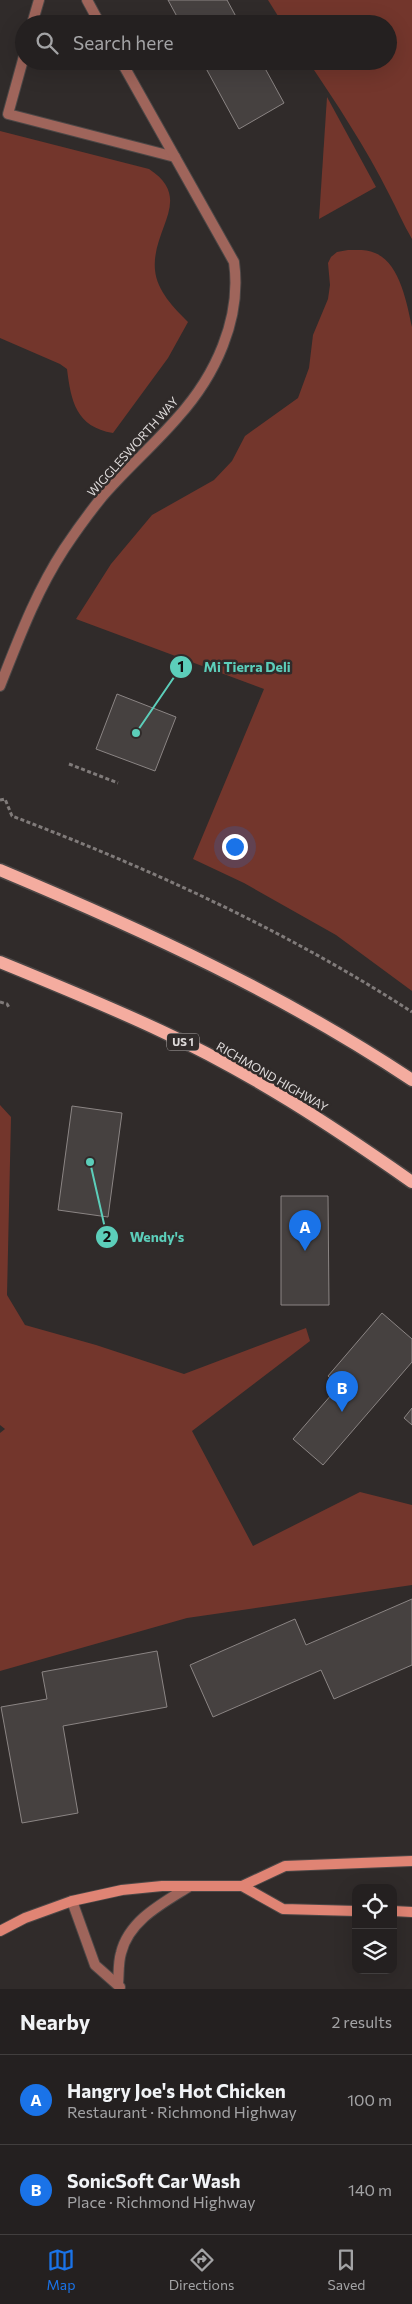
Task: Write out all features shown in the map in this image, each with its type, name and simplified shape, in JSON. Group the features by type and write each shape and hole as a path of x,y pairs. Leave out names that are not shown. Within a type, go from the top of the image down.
{"main road":[{"path":"0,870 132,926 250,983 336,1032 412,1080"},
{"name":"RICHMOND HIGHWAY","path":"0,962 162,1031 223,1063 319,1119 412,1182"}],"street":[{"path":"35,15 39,0"},
{"path":"86,0 95,15"},
{"path":"20,70 8,114 175,157"},
{"name":"WIGGLESWORTH WAY","path":"0,686 32,605 64,549 102,497 189,404 210,374 224,342 235,306 237,278 234,262 126,70"},
{"path":"0,1931 25,1918 72,1902 122,1890 190,1886 242,1886 285,1866 412,1861"},
{"path":"116,1988 120,1956 128,1935 144,1916 190,1886"},
{"path":"242,1886 283,1909 352,1911"},
{"path":"72,1902 95,1965 116,1988"},
{"path":"397,1911 412,1912"}],"path":[{"path":"69,764 118,783"},
{"path":"0,800 5,799 12,816 104,851 219,905 329,961 412,1012"},
{"path":"0,1002 6,1004 10,1009"}],"shaded area":[{"path":"268,0 412,0 412,239 361,143 314,70 397,70 397,15 277,15"},
{"path":"327,97 376,187 319,219"},
{"path":"0,131 149,169 162,180 169,192 168,215 155,255 156,278 172,305 188,322 168,358 113,433 101,430 83,419 74,402 67,369 60,364 0,338"},
{"path":"348,250 372,252 384,258 391,266 401,285 412,327 412,991 336,935 244,883 193,859 264,689 76,619 111,564 152,515 214,480 232,461 245,436 298,398 309,368 313,335 328,299 330,285 328,263 337,252"},
{"path":"0,1105 11,1117 7,1295 25,1325 96,1345 184,1374 306,1328 310,1341 192,1431 253,1546 360,1492 412,1505 412,1585 187,1618 0,1671 0,1433 5,1429 0,1425"}],"building":[{"path":"168,0 227,0 235,15 176,15"},
{"path":"207,70 266,70 284,103 239,129"},
{"path":"117,694 176,717 155,771 96,749"},
{"path":"72,1106 122,1113 108,1217 58,1210"},
{"path":"281,1196 328,1196 329,1305 281,1305"},
{"path":"382,1313 412,1339 412,1362 323,1465 293,1439 339,1386 328,1376"},
{"path":"412,1408 412,1425 404,1418"},
{"path":"412,1599 412,1665 334,1699 321,1670 213,1717 190,1665 295,1619 306,1645"},
{"path":"157,1651 167,1707 63,1726 78,1813 22,1823 1,1707 47,1699 42,1672"}],"place":[{"name":"Mi Tierra Deli","path":"136,733"},
{"name":"Wendy's","path":"90,1162"},
{"name":"Hangry Joe's Hot Chicken","path":"305,1251"},
{"name":"SonicSoft Car Wash","path":"342,1412"}]}
